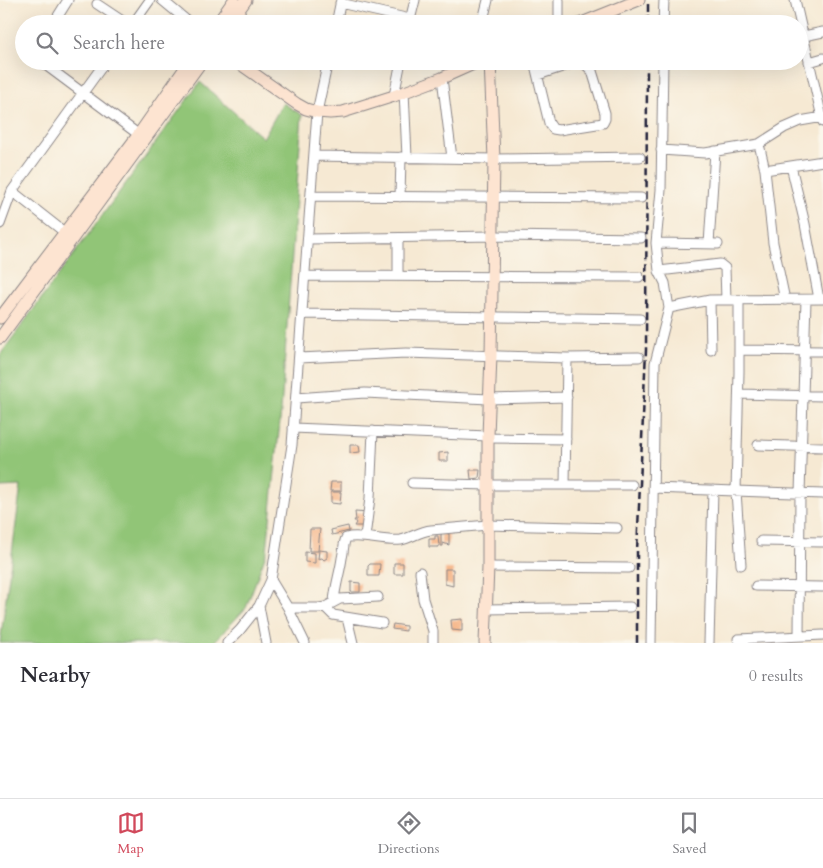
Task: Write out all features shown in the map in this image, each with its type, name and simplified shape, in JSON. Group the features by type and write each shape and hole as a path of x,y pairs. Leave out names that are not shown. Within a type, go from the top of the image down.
{"street":[{"path":"59,15 68,0"},
{"path":"139,15 150,0"},
{"path":"162,0 180,15"},
{"path":"223,15 234,0"},
{"path":"235,15 246,0"},
{"path":"412,15 415,0"},
{"path":"484,15 488,0"},
{"path":"559,0 559,15"},
{"path":"598,15 625,2 639,0"},
{"path":"663,15 664,0"},
{"path":"795,0 799,15"},
{"path":"338,15 341,1 387,15"},
{"path":"97,4 113,15"},
{"path":"808,35 823,32"},
{"path":"661,150 705,153 759,144 784,128 800,121 823,119 819,87 808,57"},
{"path":"809,62 823,58"},
{"path":"51,70 143,137"},
{"path":"0,224 12,191 99,70"},
{"path":"143,137 184,70"},
{"path":"2,311 68,235 195,70"},
{"path":"249,70 306,109 330,113 343,112 399,94 458,70"},
{"path":"227,643 259,606 271,580 292,445 317,112 326,70"},
{"path":"400,70 399,94 404,157 400,197"},
{"path":"485,643 488,567 488,437 494,159 490,70"},
{"path":"537,70 549,123 553,129 559,130 603,123 605,113 591,70"},
{"path":"538,75 553,70"},
{"path":"651,643 655,363 669,308 665,283 658,271 656,243 661,190 662,70"},
{"path":"442,78 452,158"},
{"path":"759,144 773,243 785,300"},
{"path":"656,243 714,244 715,151"},
{"path":"314,156 494,159 640,157"},
{"path":"764,170 823,161"},
{"path":"669,308 710,300 821,300 791,166"},
{"path":"12,191 68,235"},
{"path":"311,196 641,198"},
{"path":"0,338 36,290 68,235"},
{"path":"308,239 493,236 641,238"},
{"path":"398,238 398,276"},
{"path":"658,271 720,264 725,268 726,300"},
{"path":"305,276 492,275 640,277"},
{"path":"26,283 36,290"},
{"path":"710,300 711,350"},
{"path":"739,300 736,491 741,565"},
{"path":"799,636 800,493 806,300"},
{"path":"302,314 640,319"},
{"path":"739,350 823,351"},
{"path":"298,358 406,353 567,358 639,357"},
{"path":"565,485 567,358"},
{"path":"296,398 365,393 490,399 567,397"},
{"path":"739,394 823,396"},
{"path":"293,428 566,439"},
{"path":"365,537 370,498 373,430"},
{"path":"758,446 823,447"},
{"path":"412,483 632,485"},
{"path":"653,488 823,494"},
{"path":"709,643 713,490"},
{"path":"334,602 336,582 346,538 354,536 399,540 409,538 423,531 488,525 616,528"},
{"path":"761,541 823,542"},
{"path":"488,567 629,568"},
{"path":"420,572 423,599 433,631 433,643"},
{"path":"271,580 288,608 305,643"},
{"path":"756,586 823,587"},
{"path":"288,608 325,606 340,600 378,597"},
{"path":"259,606 266,643"},
{"path":"325,606 333,615 382,623"},
{"path":"486,609 630,608"},
{"path":"347,618 353,643"},
{"path":"738,639 823,635"}],"green space":[{"path":"200,82 263,138 283,103 302,115 281,411 267,551 246,608 213,643 0,643 21,486 0,487 0,355"}],"building":[{"path":"350,445 359,445 360,452 350,453"},
{"path":"448,452 448,461 439,461 439,453"},
{"path":"470,470 480,470 479,478 471,479"},
{"path":"331,482 341,482 341,491 330,491"},
{"path":"331,492 341,492 340,504 331,503"},
{"path":"355,512 369,513 365,521 362,522 364,526 354,526 356,523 354,520 356,520"},
{"path":"348,526 349,531 332,535 331,530"},
{"path":"310,529 320,529 318,551 309,551"},
{"path":"441,534 449,534 449,545 443,543 443,546 441,546"},
{"path":"435,536 438,536 439,547 429,547 429,539 435,539"},
{"path":"319,550 327,551 327,558 324,560 322,558 318,559"},
{"path":"305,552 315,553 315,563 305,562"},
{"path":"394,563 403,563 403,574 394,574"},
{"path":"370,564 380,564 379,576 368,576 368,566"},
{"path":"445,569 453,569 453,586 445,584"},
{"path":"351,582 360,583 360,592 351,592"},
{"path":"462,619 462,631 452,630 451,620"},
{"path":"393,624 406,626 406,631 392,629"}],"railway":[{"path":"648,0 648,15"},
{"path":"637,643 637,551 646,350 647,70"}]}
